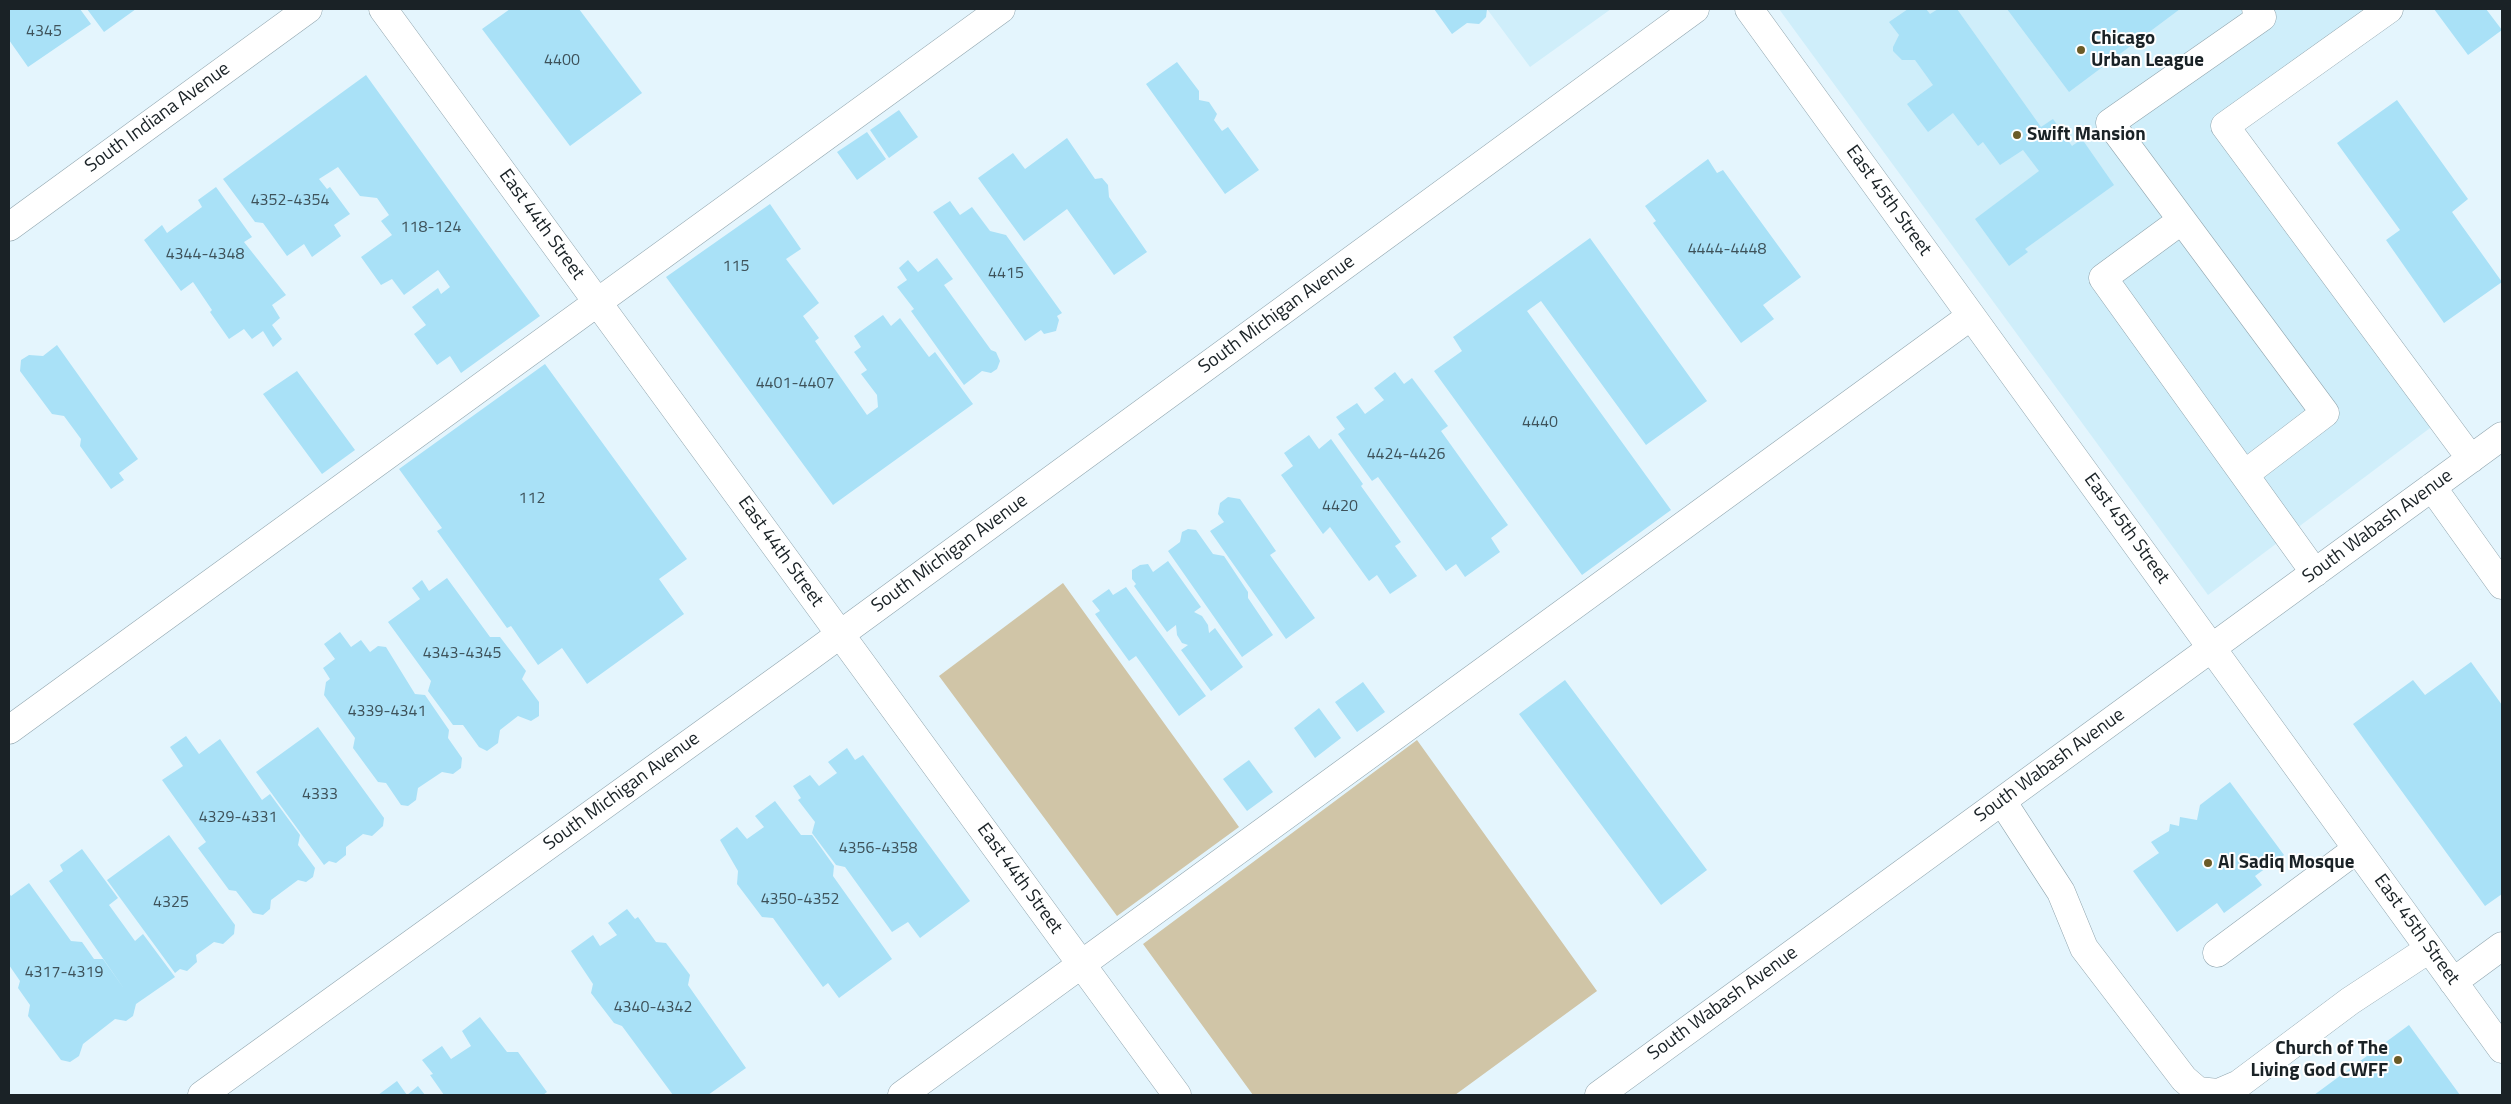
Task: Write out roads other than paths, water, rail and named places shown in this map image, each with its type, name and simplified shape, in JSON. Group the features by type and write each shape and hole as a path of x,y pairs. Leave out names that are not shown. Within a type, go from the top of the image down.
{"street":[{"name":"South Indiana Avenue","path":"9,227 308,9"},
{"name":"East 44th Street","path":"383,9 1177,1095"},
{"path":"9,730 1000,9"},
{"name":"South Michigan Avenue","path":"202,1095 840,635 1695,9"},
{"name":"East 45th Street","path":"1749,9 2502,1049"},
{"path":"2245,474 2325,413 2110,123 2262,17 2256,9"},
{"path":"2389,9 2224,126 2471,459"},
{"path":"2182,220 2103,278 2316,573"},
{"path":"902,1095 1971,316"},
{"name":"South Wabash Avenue","path":"1599,1095 2502,436"},
{"path":"2432,487 2502,585"},
{"path":"2002,801 2061,892 2084,948 2162,1052 2184,1079 2198,1091 2218,1093 2239,1084 2350,1001 2429,949"},
{"path":"2217,953 2357,849"},
{"path":"2453,982 2502,946"}],"place":[{"name":"Chicago Urban League","path":"2081,50"},
{"name":"Swift Mansion","path":"2017,135"},
{"name":"Al Sadiq Mosque","path":"2208,863"},
{"name":"Church of The Living God CWFF","path":"2398,1060"}]}
